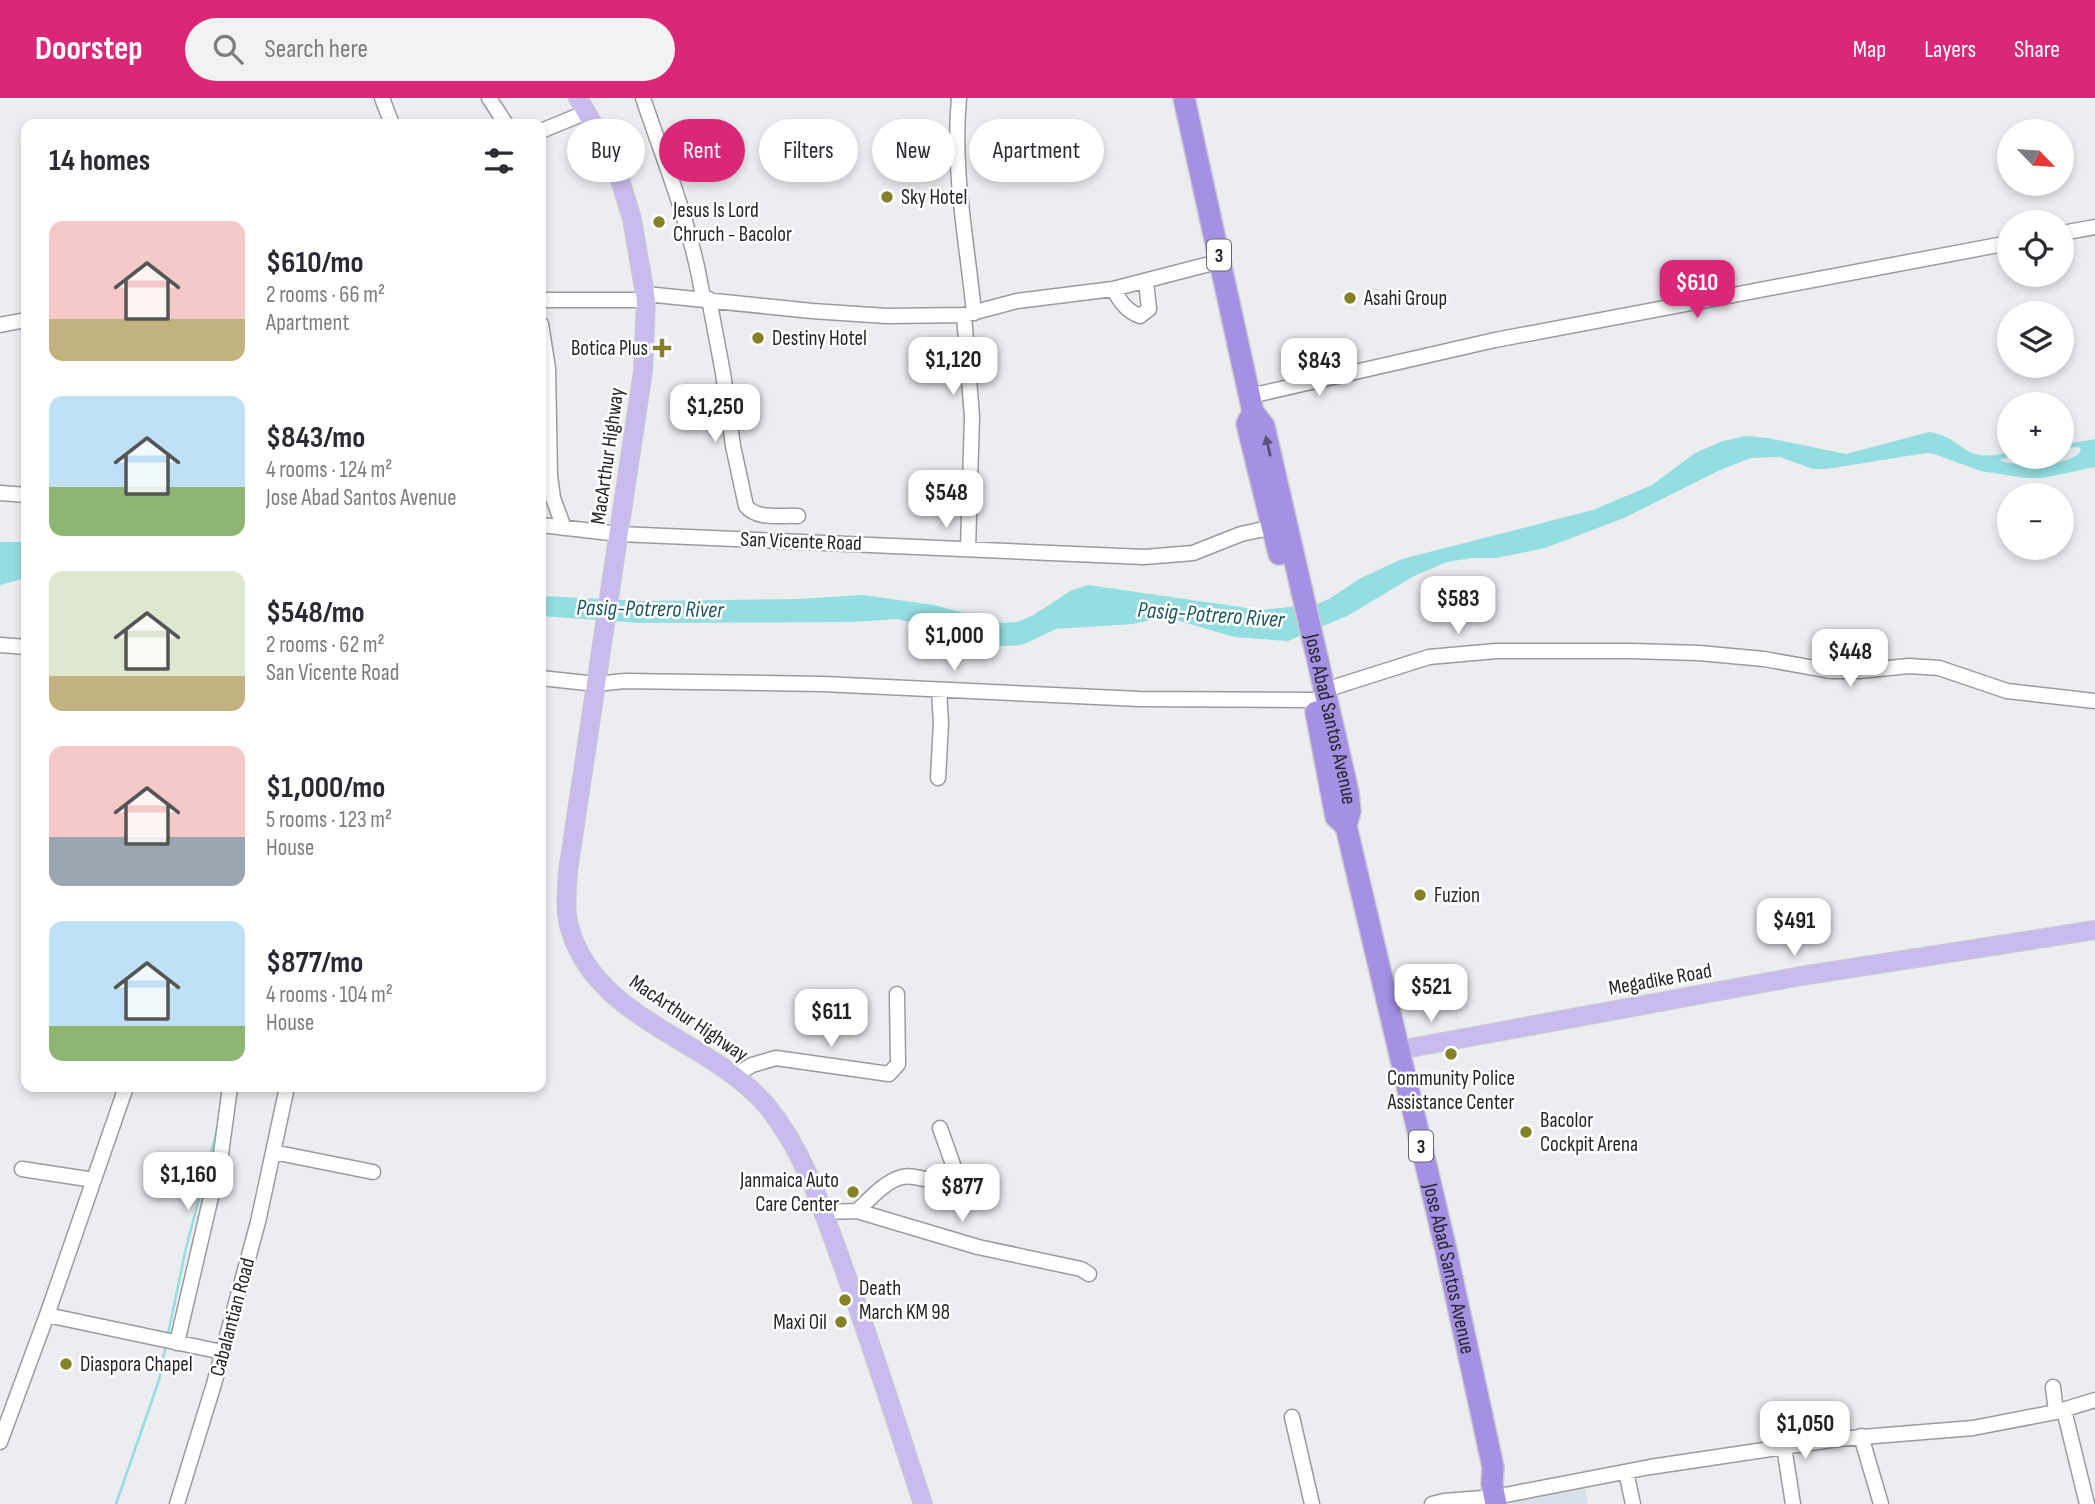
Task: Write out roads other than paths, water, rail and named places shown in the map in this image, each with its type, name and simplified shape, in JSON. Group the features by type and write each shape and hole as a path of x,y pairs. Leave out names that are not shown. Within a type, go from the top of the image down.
{"highway":[{"name":"Jose Abad Santos Avenue","path":"1184,98 1252,404 1247,424 1279,531 1318,690 1348,792 1350,811 1346,825 1446,1250 1493,1467 1503,1483 1501,1500"}],"main road":[{"name":"MacArthur Highway","path":"582,105 606,146 623,186 632,219 646,297 643,371 568,871 569,927 590,970 614,996 734,1076 764,1103 783,1126 800,1155 856,1300 923,1504"},
{"name":"Megadike Road","path":"1399,1050 1801,976 2095,930"}],"street":[{"path":"382,98 390,119"},
{"path":"489,98 503,119"},
{"path":"643,98 697,263 723,373 733,446 746,506 758,515 798,516"},
{"path":"959,98 959,190 966,231 972,417 968,548"},
{"path":"546,128 582,105"},
{"path":"2074,231 2095,227"},
{"path":"1252,404 1508,338 1997,245"},
{"path":"546,300 646,297 706,299 766,307 862,314 969,314 1017,301 1113,289 1221,261"},
{"path":"1113,289 1123,305 1140,316 1149,309 1146,282"},
{"path":"0,325 21,321"},
{"path":"546,355 546,420"},
{"path":"546,452 552,498 564,528"},
{"path":"0,493 21,495"},
{"name":"San Vicente Road","path":"546,526 619,536 1144,557 1193,553 1241,534 1279,531"},
{"path":"0,645 21,647"},
{"path":"546,678 823,684 1139,699 1318,690 1429,657 1496,651 1621,651 1725,655 1831,671 1909,666 1939,668 2007,691 2095,701"},
{"path":"938,778 941,723 939,690"},
{"path":"734,1076 752,1065 776,1058 890,1074 898,1064 897,994"},
{"path":"0,1442 124,1092"},
{"path":"174,1342 220,1154 229,1092"},
{"name":"Cabalantian Road","path":"177,1504 258,1222 286,1092"},
{"path":"857,1211 900,1177 943,1183 957,1179 940,1128"},
{"path":"273,1153 373,1172"},
{"path":"22,1169 94,1180"},
{"path":"823,1212 857,1211 978,1247 1081,1269 1089,1275"},
{"path":"47,1315 222,1352"},
{"path":"2053,1388 2087,1504"},
{"path":"1432,1504 1444,1501 1501,1500 1626,1472 1861,1436 1973,1428 2060,1411 2095,1400"},
{"path":"1292,1417 1312,1504"},
{"path":"1861,1436 1881,1504"},
{"path":"1784,1447 1793,1504"},
{"path":"1626,1472 1633,1504"}],"water":[{"name":"Pasig-Potrero River","path":"1929,432 1951,439 1972,453 1997,454 1997,469 2074,469 2074,457 2081,450 2074,447 2074,443 2095,439 2095,467 2043,478 2025,478 1981,471 1926,453 1827,469 1813,469 1780,457 1751,458 1720,470 1624,518 1545,548 1496,558 1447,562 1414,576 1349,615 1288,641 1234,637 1166,617 1133,624 1056,629 1022,645 1001,646 937,634 898,619 851,622 641,623 546,616 546,596 644,601 798,599 863,595 934,605 1002,623 1017,622 1032,616 1070,591 1088,585 1261,610 1317,604 1361,578 1402,559 1593,510 1652,485 1695,453 1723,441 1746,436 1846,454"},
{"path":"0,542 21,542 21,579 0,585"}],"waterway":[{"path":"168,1334 186,1248 218,1126"},
{"path":"116,1504 159,1380 166,1344"}],"place":[{"name":"Sky Hotel","path":"887,197"},
{"name":"Jesus Is Lord Chruch - Bacolor","path":"659,222"},
{"name":"Asahi Group","path":"1350,298"},
{"name":"Destiny Hotel","path":"758,338"},
{"name":"Botica Plus","path":"662,348"},
{"name":"Fuzion","path":"1420,895"},
{"name":"Community Police Assistance Center","path":"1451,1054"},
{"name":"Bacolor Cockpit Arena","path":"1526,1132"},
{"name":"Janmaica Auto Care Center","path":"853,1192"},
{"name":"Death March KM 98","path":"845,1300"},
{"name":"Maxi Oil","path":"841,1322"},
{"name":"Diaspora Chapel","path":"66,1364"}]}
